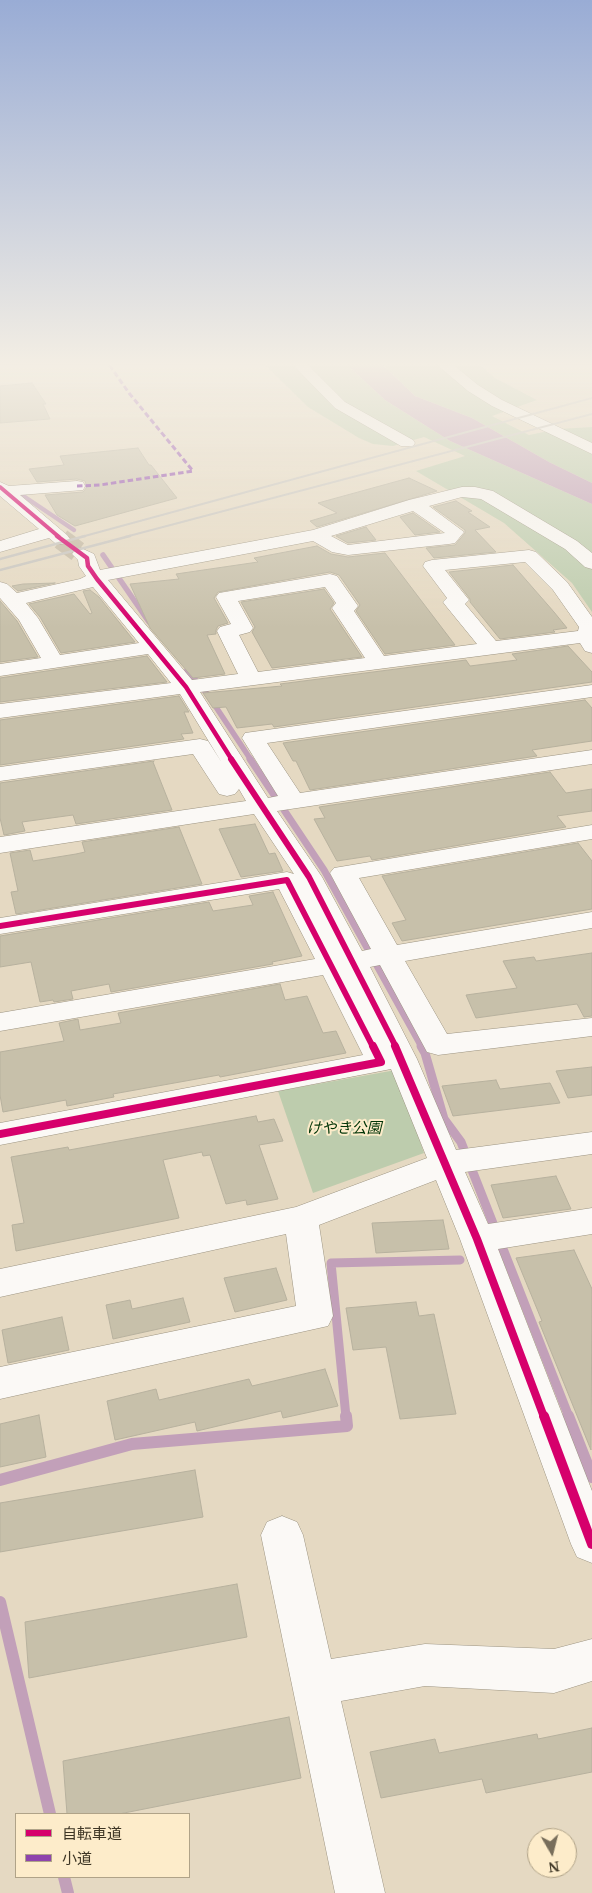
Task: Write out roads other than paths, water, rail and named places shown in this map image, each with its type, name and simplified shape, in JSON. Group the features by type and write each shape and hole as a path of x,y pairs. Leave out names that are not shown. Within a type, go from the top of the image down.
{"street":[{"path":"2,489 77,486"},
{"path":"0,547 57,535 2,489"},
{"path":"6,594 86,584 109,574 316,535 446,495 475,492 487,495 570,545 592,563"},
{"path":"316,535 338,548 348,550 449,539 455,532 415,504"},
{"path":"570,545 592,542"},
{"path":"81,554 87,558 88,566 109,574 154,647 195,686 359,960 446,1164 493,1236 592,1544"},
{"path":"0,711 490,648 589,642 589,627 560,586 529,556 432,566 459,600 453,602 490,648"},
{"path":"251,678 227,631 243,628 226,597 330,580 348,606 342,608 378,662"},
{"path":"6,594 28,618 54,663"},
{"path":"0,670 154,647"},
{"path":"266,805 253,738 592,691"},
{"path":"0,774 200,746 266,805"},
{"path":"0,844 592,757"},
{"path":"0,1134 381,1062 343,873 592,832"},
{"path":"0,926 287,880 438,1045 592,1027"},
{"path":"0,1022 592,920"},
{"path":"0,1283 301,1218 446,1164 592,1143"},
{"path":"0,1383 315,1316 301,1218"},
{"path":"493,1236 591,1223"},
{"path":"282,1534 360,1893"},
{"path":"314,1683 425,1665 554,1671 592,1660"}],"waterway":[{"path":"19,493 74,530"},
{"path":"103,555 149,622"},
{"path":"187,670 208,695 251,760"},
{"path":"250,759 324,870 422,1047"},
{"path":"421,1046 425,1053 444,1119 461,1142 569,1417"},
{"path":"346,1417 331,1263 460,1260"},
{"path":"0,1480 132,1444 347,1426 346,1416"},
{"path":"568,1416 592,1477"},
{"path":"0,1602 50,1813"},
{"path":"64,1878 68,1893"}],"tunnel":[{"path":"61,539 81,554"}],"railway":[{"path":"81,537 396,451"},
{"path":"125,537 450,451"},
{"path":"0,559 85,536"},
{"path":"0,570 130,536"}],"park label":[{"name":"けやき公園","path":"344,1129"}]}
